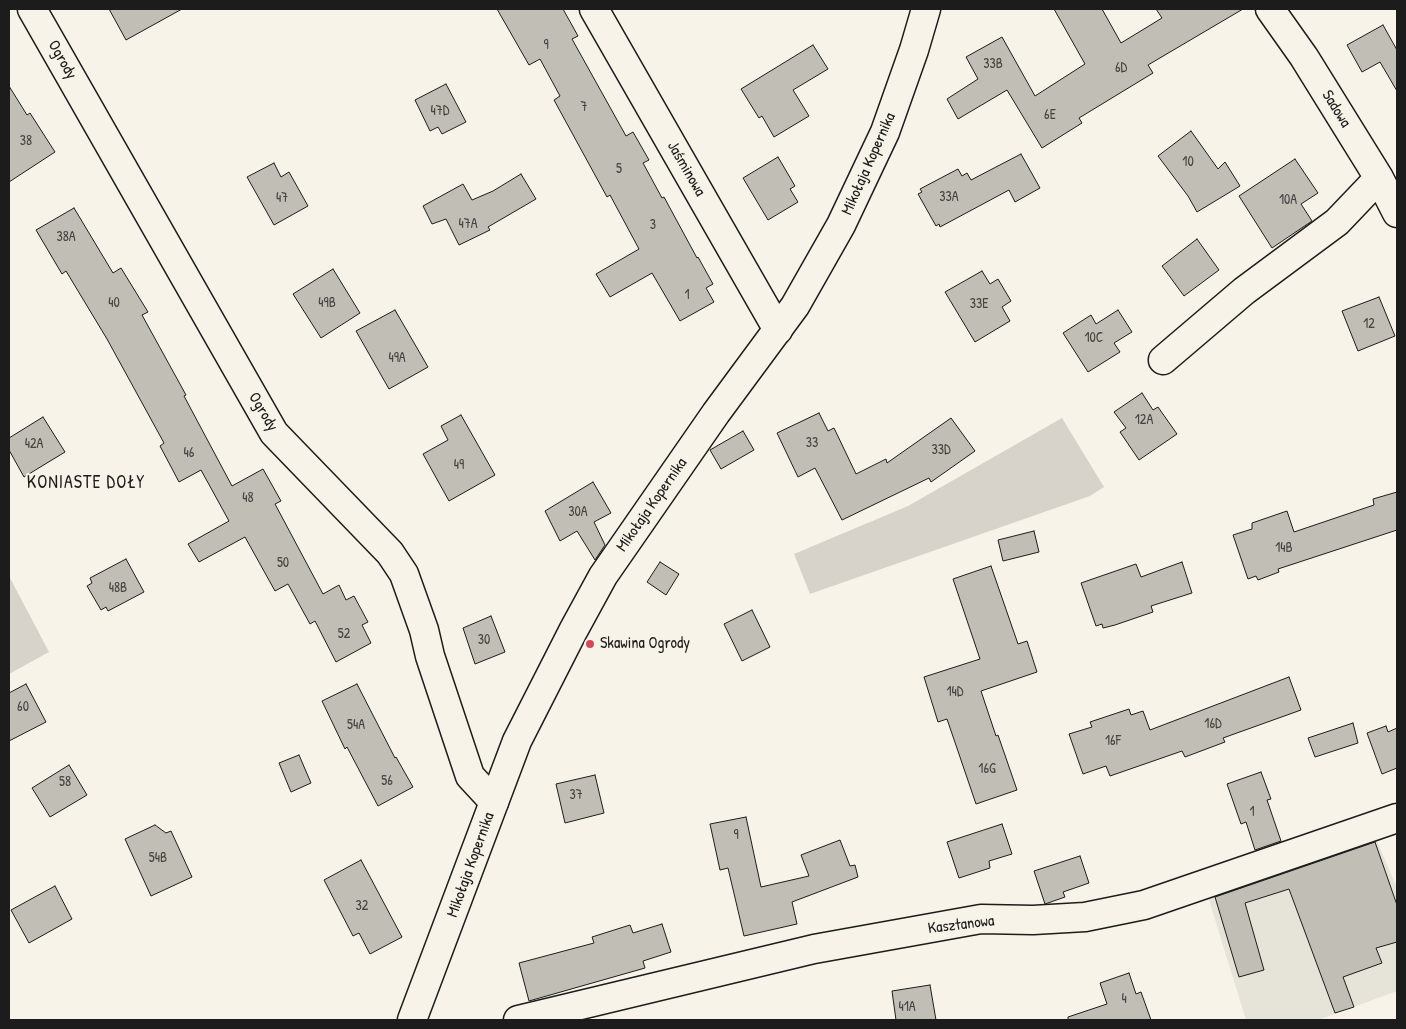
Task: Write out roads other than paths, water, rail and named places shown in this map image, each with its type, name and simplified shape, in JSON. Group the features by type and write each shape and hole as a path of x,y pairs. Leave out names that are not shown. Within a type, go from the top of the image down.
{"street":[{"name":"Ogrody","path":"32,9 274,432 390,553 404,574 424,630 430,656 470,776 494,802"},
{"name":"Jaśminowa","path":"594,9 778,330"},
{"name":"Mikołaja Kopernika","path":"412,1020 517,741 603,576 716,413 795,306 841,225 885,132 914,50 926,9"},
{"name":"Sadowa","path":"1270,9 1304,57 1379,178 1397,213"},
{"path":"1163,360 1244,291 1337,222 1379,178"},
{"name":"Kasztanowa","path":"518,1020 814,949 981,919 1033,920 1085,917 1144,905 1397,818"}],"place":[{"name":"Skawina Ogrody","path":"590,644"}],"district":[{"name":"KONIASTE DOŁY","path":"86,483"}]}
